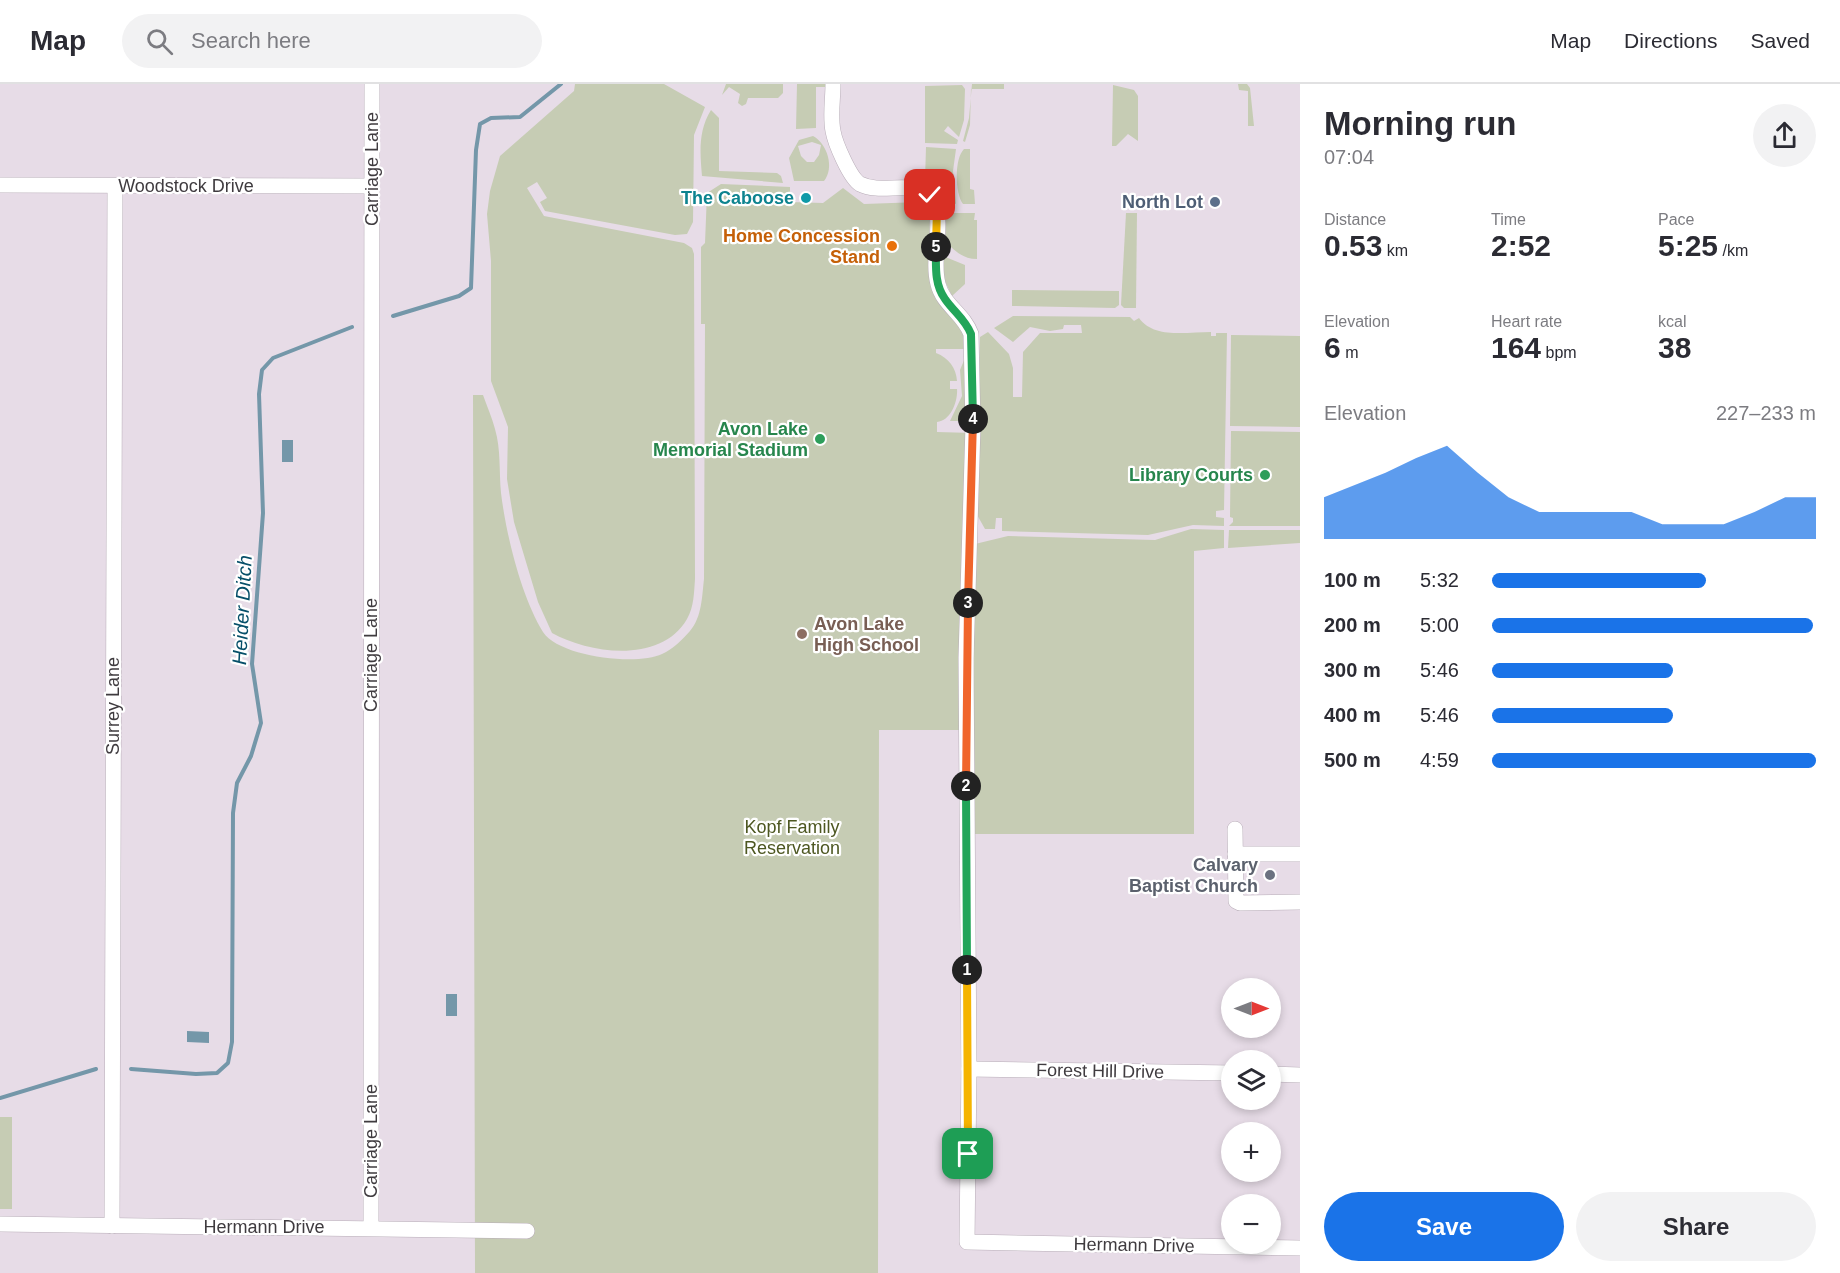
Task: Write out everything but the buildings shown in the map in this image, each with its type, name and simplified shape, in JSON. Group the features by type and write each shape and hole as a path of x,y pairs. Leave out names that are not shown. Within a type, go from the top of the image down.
{"street":[{"name":"Carriage Lane","path":"371,1227 372,84"},
{"path":"833,84 833,131 856,181 871,187 921,190 934,201 938,284 946,301 967,324 971,334 973,426 966,658 969,1069"},
{"name":"Woodstock Drive","path":"0,185 372,186"},
{"name":"Surrey Lane","path":"112,1226 115,186"},
{"path":"1235,829 1236,901 1240,903 1300,902"},
{"path":"1235,854 1300,854"},
{"name":"Hermann Drive","path":"969,1069 967,1242 1300,1248"},
{"name":"Forest Hill Drive","path":"969,1069 1221,1073"},
{"path":"1281,1074 1300,1075"},
{"name":"Hermann Drive","path":"0,1224 371,1227 527,1231"}],"green space":[{"path":"575,84 664,84 705,107 694,135 693,222 687,234 675,235 545,211 540,202 547,198 537,182 527,188 544,216 684,243 692,248 694,254 695,579 693,599 687,619 675,633 660,643 643,649 624,651 585,646 552,633 538,602 514,522 507,479 508,427 491,381 491,261 487,214 490,191 500,156 574,91"},
{"path":"726,84 783,84 783,93 778,98 748,98 746,104 742,106 738,103 740,94 729,87 722,95"},
{"path":"797,84 825,84 825,87 816,87 816,128 796,129"},
{"path":"972,84 1004,84 1004,89 972,89"},
{"path":"1238,84 1247,84 1250,88 1254,126 1248,126 1248,91 1239,90"},
{"path":"962,85 965,89 964,120 959,137 948,126 944,131 958,140 957,144 925,143 925,86"},
{"path":"1113,85 1134,90 1138,96 1138,141 1128,134 1116,146 1112,146"},
{"path":"971,98 970,125 965,142 963,141"},
{"path":"711,110 719,118 719,171 777,173 781,176 783,183 702,176 702,134"},
{"path":"813,136 826,150 829,169 824,181 794,181 789,158 799,140","holes":["812,142 821,145 819,155 814,162 807,162 801,156 798,146"]},
{"path":"926,147 956,149 953,171 956,204 925,180"},
{"path":"964,149 970,149 970,189 974,190 975,204 963,204 958,192 958,160"},
{"name":"Kopf Family Reservation","path":"721,184 790,187 790,202 823,203 843,188 864,204 920,202 926,209 930,208 931,288 964,330 966,349 936,349 936,353 951,364 957,381 950,381 950,389 957,389 953,410 942,421 937,422 937,432 973,433 967,730 879,730 878,1273 475,1273 473,395 483,395 494,425 498,444 501,493 511,546 521,583 543,632 552,641 565,648 599,657 650,658 674,647 694,625 703,592 705,324 701,324 701,247 705,243 707,193"},
{"path":"948,213 975,213 977,259 963,256 944,240 944,224"},
{"path":"1126,213 1137,213 1136,308 1124,308 1121,305"},
{"path":"943,256 965,265 965,284 952,296 943,277"},
{"path":"1012,290 1119,291 1119,305 1115,308 1012,306"},
{"path":"1013,316 1130,317 1134,321 1139,318 1145,325 1162,332 1211,332 1211,336 1216,336 1216,333 1227,333 1224,510 1216,511 1216,517 1224,518 1224,526 1193,525 1148,535 1002,531 1002,518 996,518 995,529 985,529 976,513 980,337 988,332 1009,354 1013,368 1013,397 1022,397 1023,352 1040,333 1082,333 1081,325 1064,325 1063,329 1050,331 1030,327 1013,342 994,328"},
{"path":"1231,335 1300,336 1300,427 1230,426"},
{"path":"965,358 965,417 962,421 950,421 962,396 960,370"},
{"name":"Library Courts","path":"1231,431 1300,432 1300,526 1229,526 1233,522 1233,518 1230,517"},
{"path":"1191,529 1224,530 1224,548 1194,551 1194,834 969,834 975,544 1008,536 1155,540"},
{"path":"1229,530 1300,530 1300,543 1228,548"},
{"path":"0,1117 12,1117 12,1209 0,1209"}],"water":[{"path":"282,440 293,440 293,462 282,462"},
{"path":"446,994 457,994 457,1016 446,1016"},
{"path":"187,1031 209,1032 209,1043 187,1042"}],"waterway":[{"name":"Heider Ditch","path":"393,316 459,296 471,288 476,150 480,124 491,118 520,117 561,84"},
{"name":"Heider Ditch","path":"131,1069 196,1074 217,1073 228,1063 232,1042 233,813 237,783 251,756 261,723 252,664 263,513 259,394 262,370 273,358 352,327"},
{"name":"Heider Ditch","path":"0,1098 96,1069"}],"place":[{"name":"The Caboose","path":"806,198"},
{"name":"North Lot","path":"1215,202"},
{"name":"Home Concession Stand","path":"892,246"},
{"name":"Avon Lake Memorial Stadium","path":"820,439"},
{"name":"Library Courts","path":"1265,475"},
{"name":"Avon Lake High School","path":"802,634"},
{"name":"Calvary Baptist Church","path":"1270,875"}],"route":[{"path":"930,195 937,207 936,273 938,284 946,301 967,324 971,334 973,364 971,534 966,658 968,1154"}]}
